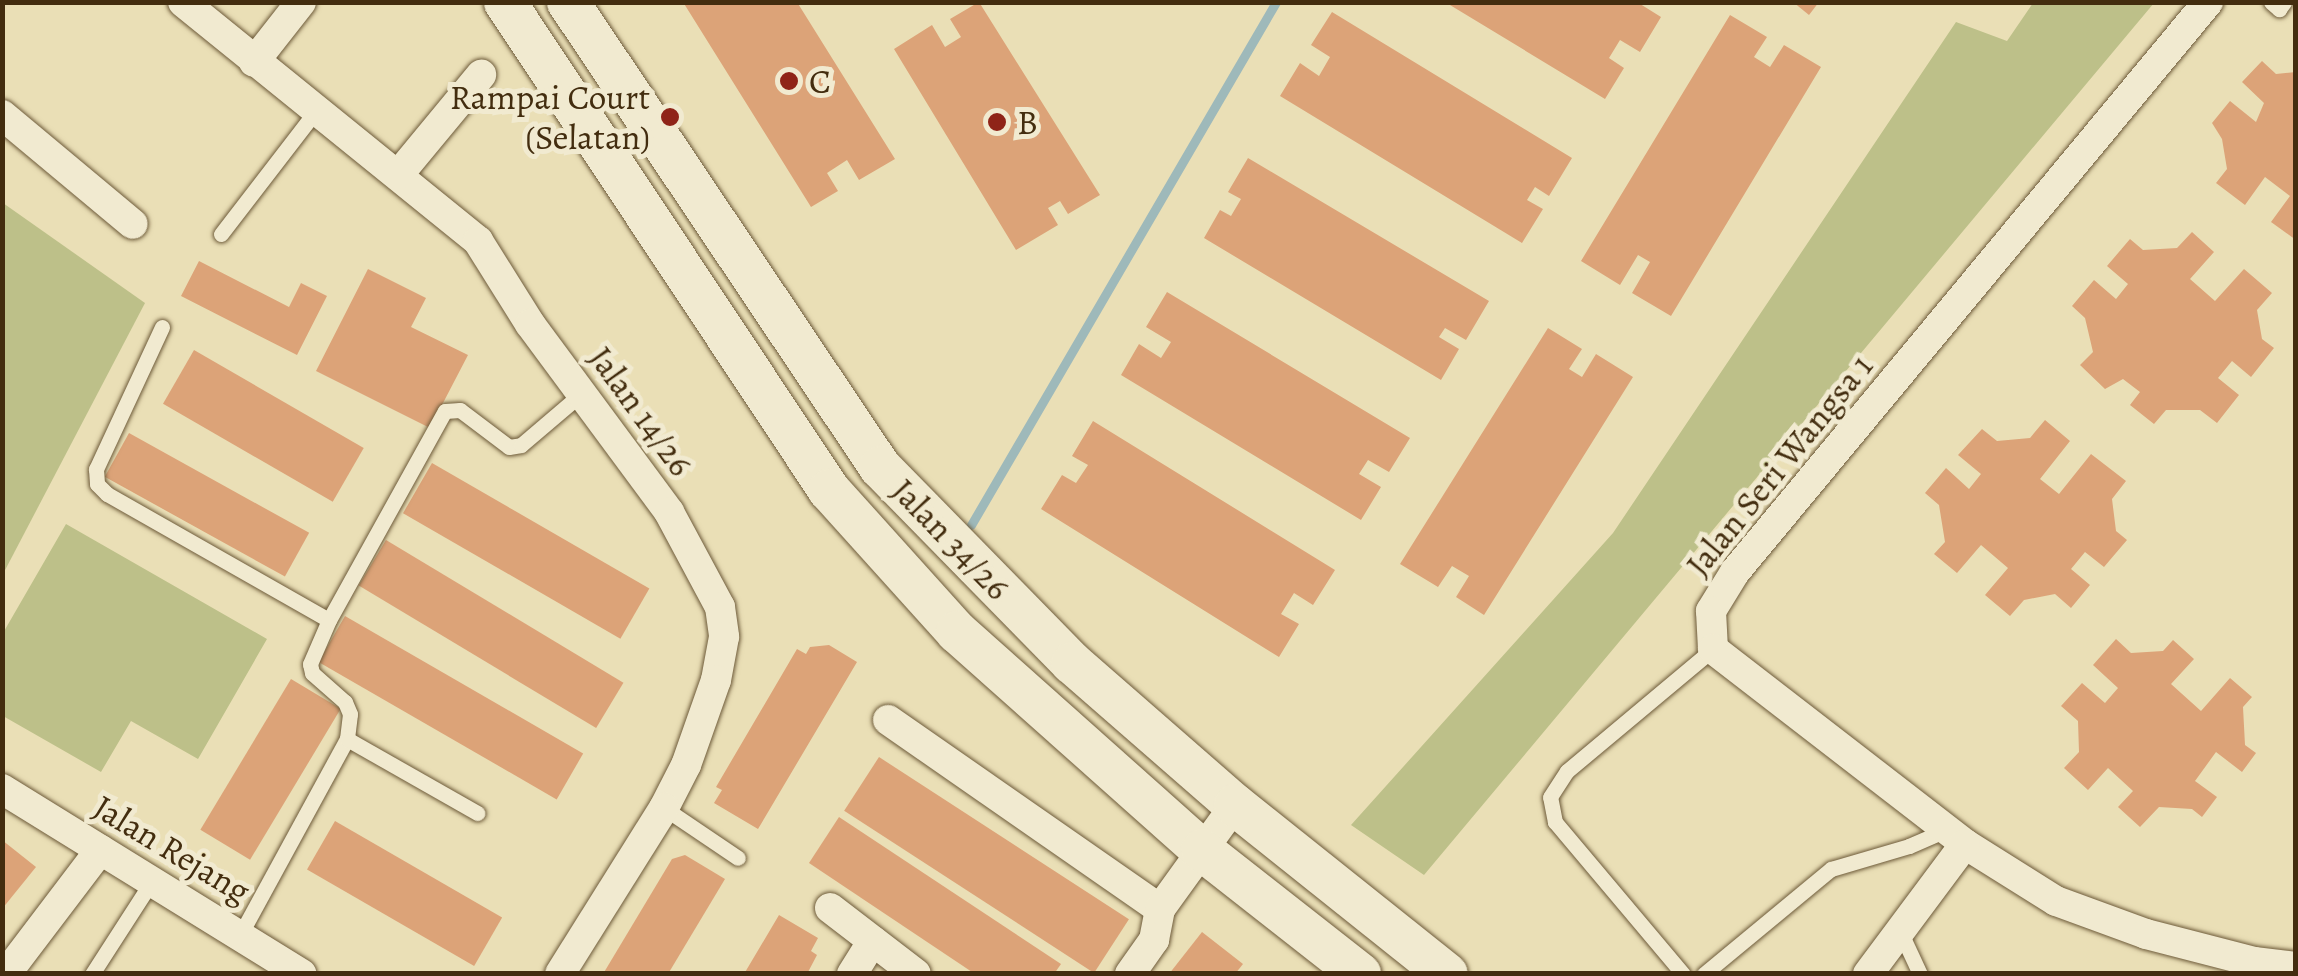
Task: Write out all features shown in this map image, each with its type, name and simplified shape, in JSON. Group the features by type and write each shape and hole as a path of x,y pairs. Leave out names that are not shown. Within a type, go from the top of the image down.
{"main road":[{"name":"Jalan 34/26","path":"506,2 829,490 957,632 1202,850 1360,974"},
{"name":"Jalan 34/26","path":"568,2 880,466 1072,663 1235,805 1447,974"}],"street":[{"name":"Jalan 14/26","path":"183,2 478,240 669,512 720,607 724,638 704,722 664,808 560,974"},
{"path":"254,62 301,2"},
{"name":"Jalan Seri Wangsa 1","path":"1713,648 1712,611 1735,572 2208,2"},
{"path":"399,174 481,75"},
{"path":"2,115 132,224"},
{"path":"1713,648 1956,837 2056,901 2146,934 2254,962 2296,967"},
{"path":"888,720 1160,910"},
{"name":"Jalan Rejang","path":"2,790 302,974"},
{"path":"1130,974 1154,940 1160,910 1235,805"},
{"path":"1868,974 1900,931 1956,837"},
{"path":"6,974 100,850"},
{"path":"830,908 916,974"},
{"path":"852,974 873,942"}],"lane":[{"path":"2271,2 2279,9 2284,2"},
{"path":"221,234 315,112"},
{"path":"162,326 96,468 97,484 107,494 329,620"},
{"path":"240,934 348,739 350,714 345,702 312,672 310,664 329,620 445,412 460,410 509,447 521,445 582,393"},
{"path":"1683,974 1555,822 1550,797 1567,771 1713,648"},
{"path":"348,739 478,813"},
{"path":"664,808 738,858"},
{"path":"1704,974 1830,869 1956,837"},
{"path":"92,974 152,882"},
{"path":"1900,931 1920,974"}],"green space":[{"path":"2033,3 2154,3 1424,875 1351,825 1613,533 1956,22 2007,41"},
{"path":"3,203 145,303 3,574"},
{"path":"66,524 267,639 198,759 131,721 101,772 3,716 3,633"}],"building":[{"name":"C","path":"683,2 797,2 895,159 859,180 847,160 827,173 838,191 811,207"},
{"name":"B","path":"979,2 1100,195 1068,214 1060,201 1048,208 1058,225 1016,250 894,49 932,25 945,47 961,37 950,19"},
{"path":"1445,2 1637,2 1661,17 1640,52 1620,40 1609,58 1624,68 1605,99"},
{"path":"1793,2 1819,2 1809,15"},
{"path":"1332,12 1572,158 1549,196 1535,187 1527,200 1543,209 1522,243 1280,96 1300,63 1319,76 1330,57 1311,45"},
{"path":"1730,15 1767,37 1754,57 1770,67 1784,45 1821,67 1671,316 1632,293 1650,262 1638,255 1620,285 1581,261"},
{"path":"2262,61 2276,74 2296,72 2296,240 2271,222 2290,196 2265,177 2245,205 2216,183 2227,169 2222,139 2212,123 2230,101 2256,122 2264,103 2242,82"},
{"path":"1248,158 1489,301 1466,340 1445,328 1439,337 1459,349 1441,380 1204,238 1220,210 1231,216 1241,199 1228,192"},
{"path":"2192,232 2214,252 2190,279 2215,301 2244,269 2272,293 2257,310 2262,339 2274,348 2251,377 2232,361 2218,378 2239,395 2217,423 2200,410 2166,410 2154,424 2130,405 2140,392 2123,379 2105,389 2080,365 2093,352 2085,318 2072,306 2094,280 2116,299 2128,284 2107,266 2130,239 2143,250 2177,248"},
{"path":"199,261 289,307 301,283 327,296 297,355 181,296"},
{"path":"368,269 426,298 411,327 468,355 430,428 316,371"},
{"path":"1167,292 1410,438 1389,472 1368,460 1359,474 1381,487 1361,520 1121,375 1139,344 1161,358 1171,342 1146,327"},
{"path":"1548,328 1582,349 1569,369 1582,377 1596,354 1633,377 1484,615 1456,597 1469,576 1452,566 1438,587 1400,564"},
{"path":"194,350 364,448 333,502 163,404"},
{"path":"2045,420 2070,441 2040,479 2059,494 2091,454 2126,481 2112,499 2116,531 2127,540 2104,567 2085,552 2071,569 2090,585 2071,608 2055,594 2024,600 2010,616 1985,595 2008,568 1981,545 1957,573 1934,554 1945,542 1939,505 1925,493 1946,468 1969,489 1981,474 1958,455 1982,429 1997,441 2030,438"},
{"path":"1093,421 1335,570 1313,605 1294,593 1281,614 1299,624 1279,657 1041,509 1062,475 1076,483 1088,465 1072,456"},
{"path":"129,433 309,533 285,577 105,477"},
{"path":"432,463 649,588 620,639 403,513"},
{"path":"386,540 623,683 596,728 359,585"},
{"path":"345,616 583,753 557,799 318,662"},
{"path":"2116,639 2131,653 2163,651 2173,640 2194,659 2171,684 2201,711 2230,678 2252,697 2243,707 2245,745 2256,753 2242,772 2216,752 2195,781 2217,797 2202,817 2192,809 2159,807 2140,827 2118,807 2133,791 2108,768 2088,790 2064,768 2079,752 2078,721 2061,706 2082,683 2105,703 2118,688 2093,665"},
{"path":"829,645 857,662 758,829 714,803 722,790 716,787 797,649 806,654 810,647"},
{"path":"291,679 341,709 250,860 200,830"},
{"path":"879,757 1129,919 1094,973 844,811"},
{"path":"839,817 1061,964 1054,974 975,974 809,863"},
{"path":"335,821 502,918 474,966 307,869"},
{"path":"2,840 36,867 2,909"},
{"path":"685,855 725,879 668,974 603,974 672,859"},
{"path":"779,915 818,938 811,951 817,955 807,974 744,974"},
{"path":"1202,932 1243,964 1235,974 1169,974"}],"waterway":[{"path":"971,525 1276,2"}],"place":[{"name":"C","path":"789,81"},
{"name":"Rampai Court (Selatan)","path":"670,117"},
{"name":"B","path":"997,122"}]}
